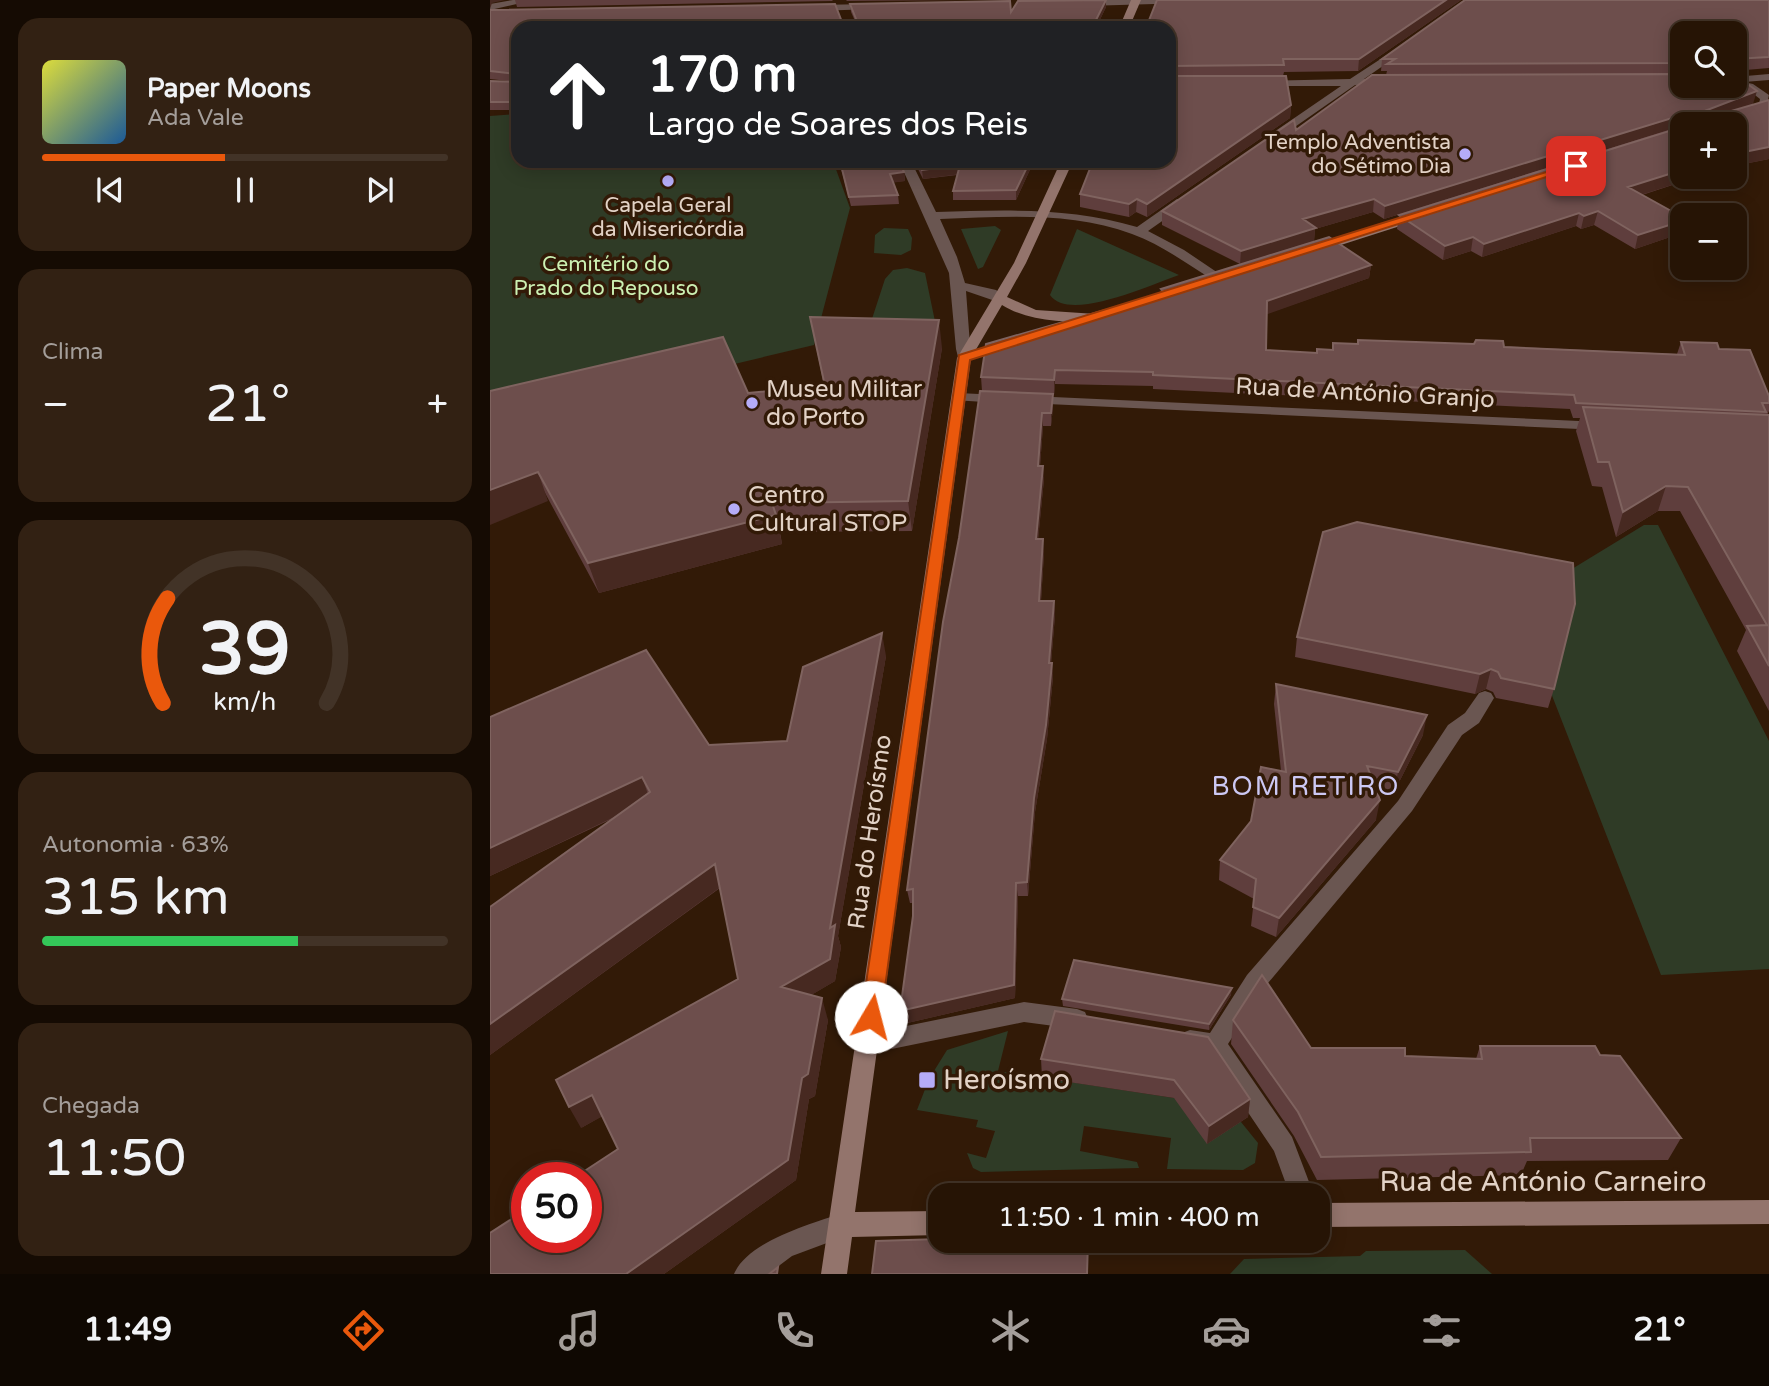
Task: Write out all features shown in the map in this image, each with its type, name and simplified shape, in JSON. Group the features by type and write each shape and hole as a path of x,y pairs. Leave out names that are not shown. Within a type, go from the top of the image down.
{"main road":[{"path":"1127,21 1136,1"},
{"path":"1746,112 1765,106"},
{"path":"964,358 1001,299 1044,215 1064,168"},
{"path":"1297,254 1430,212"},
{"path":"1001,299 1016,308 1046,315 1102,316 1046,331"},
{"path":"964,358 988,349"},
{"name":"Rua do Heroísmo","path":"834,1274 964,358"},
{"name":"Rua de António Carneiro","path":"1330,1215 1769,1212"},
{"path":"842,1225 928,1223"}],"street":[{"path":"490,7 529,0"},
{"path":"1066,4 1189,0"},
{"path":"801,9 885,7"},
{"path":"490,13 514,14"},
{"path":"1264,144 1416,38"},
{"path":"1747,80 1769,77"},
{"path":"1251,83 1393,82"},
{"path":"1747,85 1766,98 1765,106"},
{"path":"908,168 959,286 958,332 964,358"},
{"path":"1139,232 1186,198"},
{"path":"931,216 1044,215 1092,219 1139,232 1221,279"},
{"path":"959,286 991,293 1001,299"},
{"name":"Rua de António Granjo","path":"958,397 1620,427"},
{"path":"1215,1044 1255,982 1405,806 1455,730 1472,718 1485,698"},
{"path":"867,1044 1024,1012 1100,1023"},
{"path":"1164,1035 1215,1044 1284,1145 1298,1183"},
{"path":"747,1274 784,1247 842,1225"}],"green space":[{"name":"Cemitério do Prado do Repouso","path":"511,114 511,168 836,168 850,208 814,345 490,422 490,116"},
{"path":"995,226 1001,230 983,267 978,269 961,229"},
{"path":"884,228 908,229 912,238 911,250 901,255 874,253 875,235"},
{"path":"1077,229 1179,275 1112,299 1074,305 1060,303 1050,295"},
{"path":"907,268 925,273 937,331 869,328 885,279 893,270"},
{"path":"1644,525 1658,525 1769,741 1769,969 1661,975 1551,693 1567,572"},
{"path":"1008,1031 998,1071 1174,1098 1241,1122 1258,1143 1255,1163 1243,1170 1167,1169 1171,1138 1084,1126 1080,1151 1137,1162 1139,1168 981,1172 973,1168 967,1153 986,1158 995,1131 976,1127 978,1120 917,1110 929,1079 947,1050"},
{"path":"1465,1250 1492,1274 1230,1274 1244,1259 1360,1256 1366,1251"}],"building":[{"path":"1106,0 1096,21 855,21 850,4 1010,1 1011,12 1018,1"},
{"path":"1157,0 1446,0 1359,59 1283,59 1284,65 1176,66 1176,21 1149,21"},
{"path":"1465,0 1769,0 1769,57 1747,58 1747,21 1670,21 1670,63 1387,64 1395,59 1382,59"},
{"path":"835,4 842,21 511,21 511,73 490,71 490,10"},
{"path":"1670,74 1670,98 1739,98 1702,112 1670,112 1670,119 1385,206 1374,199 1303,219 1316,228 1241,251 1162,211 1294,120 1296,130 1372,75"},
{"path":"1176,76 1286,76 1291,105 1147,204 1137,199 1129,204 1080,194 1090,168 1176,168"},
{"path":"490,81 511,82 511,102 490,102"},
{"path":"1747,84 1757,91 1747,95"},
{"path":"1769,100 1769,147 1747,151 1747,112 1728,112"},
{"path":"1670,131 1670,174 1628,187 1670,210 1670,225 1638,235 1598,211 1584,216 1579,213 1484,244 1473,237 1445,246 1399,215"},
{"path":"842,168 902,168 904,172 890,174 898,195 849,197"},
{"path":"959,168 1027,168 1016,190 953,191"},
{"path":"1329,237 1371,265 1267,301 1266,350 1317,353 1317,349 1333,350 1333,343 1358,344 1358,340 1474,344 1476,340 1503,341 1504,347 1685,355 1681,342 1717,343 1719,349 1750,350 1769,396 1769,403 1762,403 1766,412 1576,403 1574,395 1153,375 1153,372 1055,370 1054,380 981,377 986,344 1165,293 1161,289"},
{"path":"810,317 939,320 908,501 772,503 776,515 588,563 538,472 490,490 490,391 723,337 748,393 825,386"},
{"path":"980,391 1053,394 1051,413 1042,413 1038,466 1043,466 1036,539 1043,539 1039,601 1054,601 1049,663 1052,663 1046,725 1034,798 1027,882 1016,883 1014,985 900,1011 913,916 913,889 907,890 943,622 959,538"},
{"path":"1583,407 1769,415 1769,666 1747,626 1767,625 1688,487 1666,486 1623,512 1609,462 1598,462"},
{"path":"1357,522 1573,563 1575,604 1554,689 1501,678 1498,672 1491,669 1480,674 1297,637 1323,532"},
{"path":"882,633 830,928 835,925 830,959 781,987 822,998 808,1074 802,1078 788,1160 626,1274 490,1274 490,1233 511,1219 511,1253 602,1253 602,1162 598,1162 618,1149 592,1095 569,1107 556,1080 738,979 715,864 490,1024 490,907 650,792 642,777 490,848 490,717 646,650 709,745 787,741 803,667"},
{"path":"1276,684 1427,715 1398,772 1367,766 1380,800 1279,918 1253,907 1256,879 1220,860 1251,821 1261,767 1286,772"},
{"path":"1074,960 1232,988 1209,1024 1062,999"},
{"path":"1262,975 1311,1048 1405,1048 1405,1056 1482,1059 1480,1046 1595,1046 1600,1055 1620,1056 1681,1138 1530,1138 1531,1152 1321,1157 1298,1112 1233,1020"},
{"path":"1055,1011 1208,1037 1250,1099 1209,1126 1174,1080 1041,1059"},
{"path":"928,1239 928,1253 1088,1253 1087,1274 872,1274 876,1241"}],"place":[{"name":"Templo Adventista do Sétimo Dia","path":"1465,154"},
{"name":"Capela Geral da Misericórdia","path":"668,181"},
{"name":"Museu Militar do Porto","path":"752,403"},
{"name":"Centro Cultural STOP","path":"734,509"},
{"name":"Heroísmo","path":"927,1080"}],"district":[{"name":"BOM RETIRO","path":"1306,786"}],"route":[{"path":"871,1017 964,358 1023,337 1096,318 1576,166"}]}
